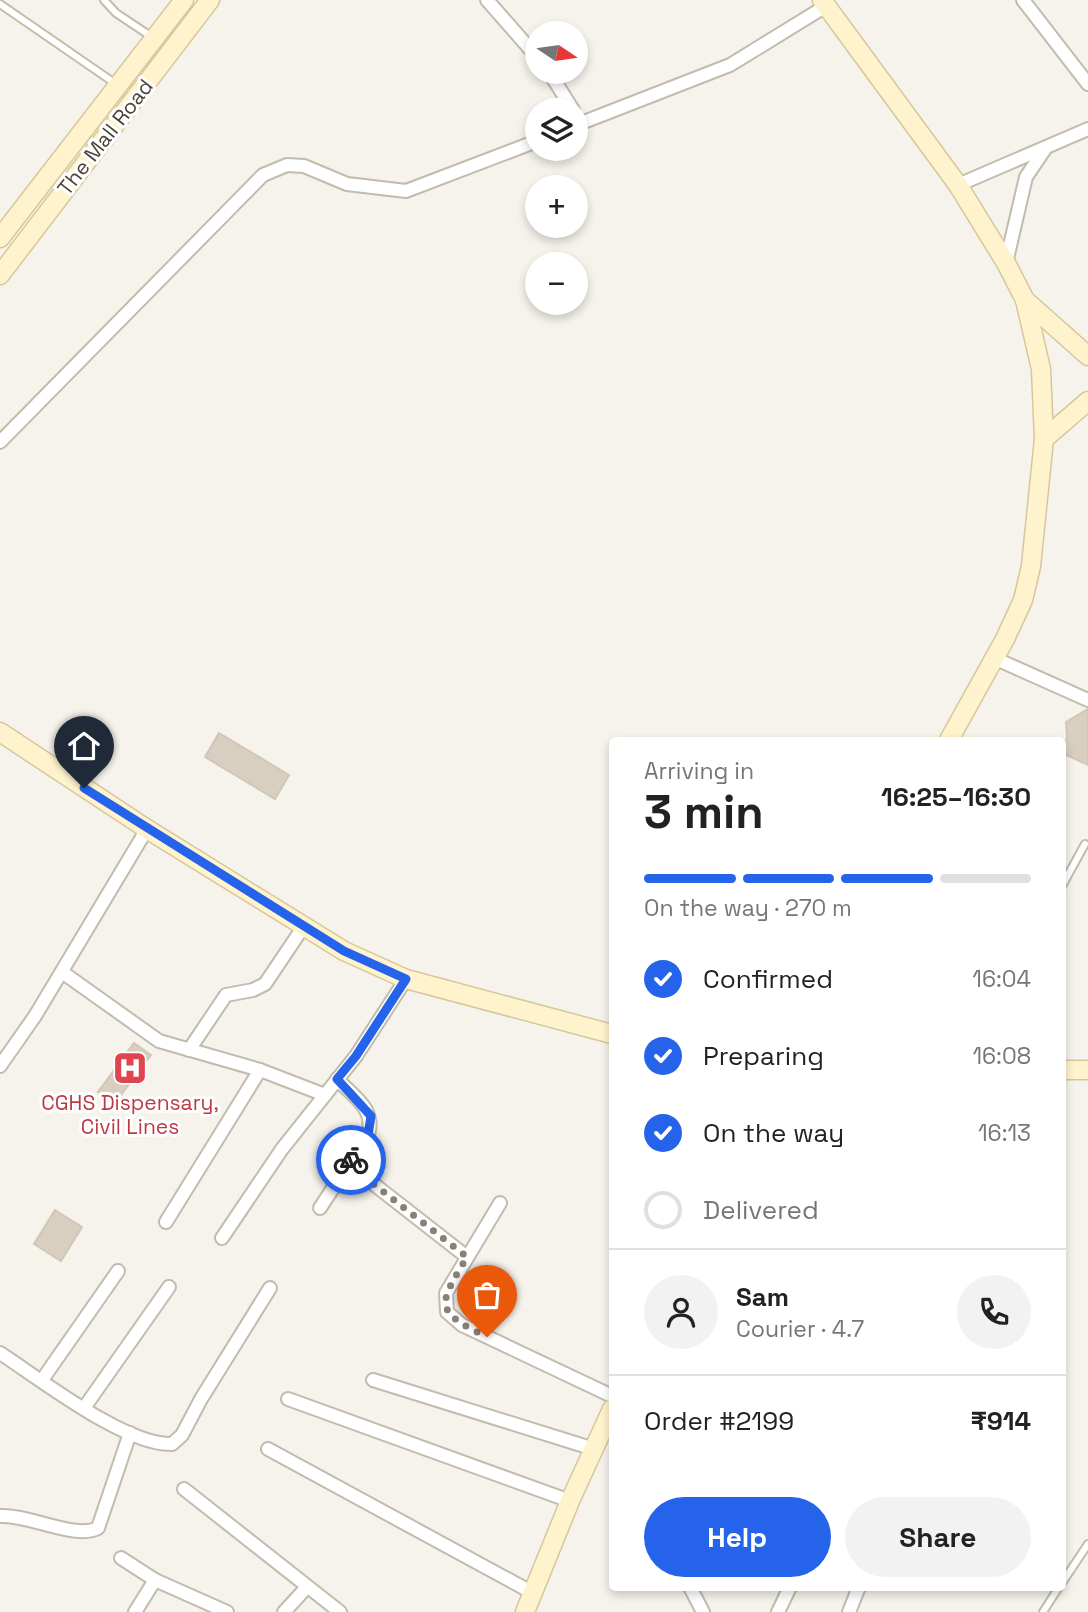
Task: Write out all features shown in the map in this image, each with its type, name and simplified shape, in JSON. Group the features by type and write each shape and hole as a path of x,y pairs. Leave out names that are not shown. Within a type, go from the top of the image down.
{"street":[{"name":"The Mall Road","path":"0,238 184,0"},
{"name":"The Mall Road","path":"0,275 210,0"},
{"path":"487,0 525,43"},
{"path":"1023,0 1088,84"},
{"path":"588,117 730,65 827,2 958,185 1006,263 1026,300 1041,369 1044,439 1031,566 1023,600 951,737"},
{"path":"150,43 165,60"},
{"path":"958,185 1087,131"},
{"path":"0,442 263,175 287,165 304,166 347,184 406,191 525,146"},
{"path":"1006,263 1026,177 1048,146"},
{"path":"1026,300 1088,356"},
{"path":"1044,439 1088,401"},
{"path":"994,658 1088,700"},
{"path":"0,733 147,829 344,951 406,979 609,1033"},
{"path":"0,1066 62,972 147,829"},
{"path":"188,1050 226,995 253,990 265,984 303,926"},
{"path":"62,972 159,1041 260,1070 325,1095"},
{"path":"222,1238 282,1149 356,1056 406,979"},
{"path":"166,1222 260,1070"},
{"path":"1066,1070 1088,1070"},
{"path":"320,1208 368,1135 371,1116 337,1079"},
{"path":"348,1164 467,1257"},
{"path":"500,1203 446,1293 447,1312 454,1319 609,1407"},
{"path":"42,1380 118,1271"},
{"path":"84,1408 169,1287"},
{"path":"0,1354 84,1408 130,1433 162,1444 172,1444 181,1435 270,1289"},
{"path":"373,1380 594,1449"},
{"path":"288,1399 570,1501"},
{"path":"525,1612 570,1501 609,1416"},
{"path":"0,1516 20,1517 82,1531 98,1528 130,1433"},
{"path":"268,1450 533,1593"},
{"path":"184,1489 340,1612"},
{"path":"121,1558 155,1580 227,1612"},
{"path":"135,1612 155,1580"},
{"path":"284,1612 307,1587"},
{"path":"692,1591 703,1612"},
{"path":"778,1612 788,1591"},
{"path":"849,1612 857,1591"}],"lane":[{"path":"104,0 150,43"},
{"path":"0,4 117,85"},
{"path":"1066,879 1086,844"},
{"path":"1066,1577 1088,1544"},
{"path":"1043,1612 1057,1591"}],"building":[{"path":"1088,709 1088,765 1066,755 1066,722"},
{"path":"219,733 289,775 275,799 205,757"},
{"path":"134,1043 151,1055 114,1104 98,1092"},
{"path":"55,1210 82,1227 61,1261 34,1244"}],"way so far":[{"path":"351,1160 348,1164 467,1257 446,1293 447,1312 462,1325 487,1337"}],"place":[{"name":"CGHS Dispensary, Civil Lines","path":"130,1068"}],"route":[{"path":"84,788 344,951 406,979 356,1056 337,1079 371,1116 368,1135 351,1160"}]}
